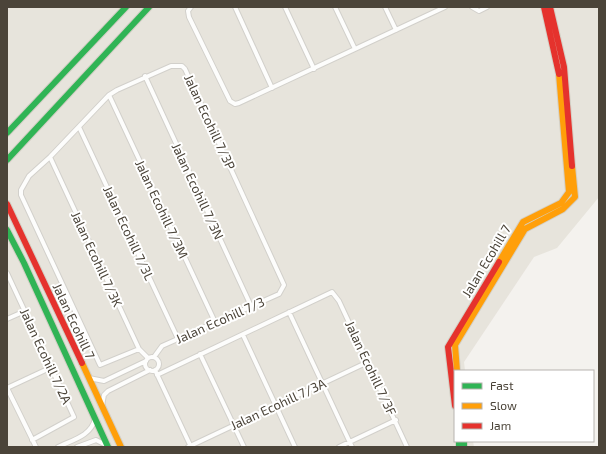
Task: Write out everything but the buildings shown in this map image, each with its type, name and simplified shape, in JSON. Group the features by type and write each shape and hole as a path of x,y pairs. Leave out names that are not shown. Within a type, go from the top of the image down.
{"street":[{"path":"7,133 126,7"},
{"path":"8,160 149,7"},
{"path":"191,7 188,11 189,17 230,101 235,104 314,69 396,30 435,9 445,7"},
{"path":"235,7 272,88"},
{"path":"285,7 314,69"},
{"path":"335,7 354,49"},
{"path":"385,7 396,30"},
{"path":"472,7 479,12 487,7"},
{"name":"Jalan Ecohill 7","path":"454,398 448,347 450,341 523,222 561,203 569,192 560,78 544,7"},
{"path":"457,370 455,344 525,229 563,209 575,197 564,67 550,7"},
{"name":"Jalan Ecohill 7/3P","path":"139,349 100,366 24,202 20,190 29,176 50,157 110,95 146,76 171,66 178,65 185,69 284,282"},
{"name":"Jalan Ecohill 7/3N","path":"146,76 251,306"},
{"name":"Jalan Ecohill 7/3M","path":"110,95 215,322"},
{"name":"Jalan Ecohill 7/3L","path":"79,127 178,339"},
{"name":"Jalan Ecohill 7/3K","path":"50,157 139,349 147,359"},
{"name":"Jalan Ecohill 7","path":"7,204 120,447"},
{"name":"Jalan Ecohill 7","path":"7,230 108,447"},
{"name":"Jalan Ecohill 7/2A","path":"7,273 74,417 32,440"},
{"name":"Jalan Ecohill 7/3","path":"154,357 162,346 279,294 283,288 284,282"},
{"name":"Jalan Ecohill 7/3F","path":"289,312 332,292 339,301 408,447"},
{"path":"7,319 25,311"},
{"path":"157,374 243,335 289,312 352,447"},
{"path":"243,335 295,447"},
{"path":"200,354 244,447"},
{"path":"88,378 104,381 147,359 154,357 159,363 152,370 108,391 104,395 102,408"},
{"path":"147,359 146,366 157,374 190,447"},
{"name":"Jalan Ecohill 7/3A","path":"190,447 368,362"},
{"path":"33,446 32,440 7,388 52,367"},
{"path":"58,447 87,433 93,425 95,418"},
{"path":"339,447 396,420"},
{"path":"77,447 96,440 108,447"}],"shaded area":[{"path":"7,7 599,7 599,197 557,248 534,257 464,362 465,370 454,370 454,442 473,442 474,447 7,447"}],"traffic: fast":[{"path":"7,133 126,7"},
{"path":"7,160 149,7"},
{"path":"7,230 24,263 108,447"},
{"path":"459,442 459,447"},
{"path":"464,442 464,447"}],"traffic: slow":[{"path":"499,262 523,222 561,203 569,192 559,74"},
{"path":"457,370 455,345 525,229 563,209 575,197 572,166"},
{"path":"82,363 121,447"}],"traffic: jam":[{"path":"544,7 559,74"},
{"path":"550,7 564,67 572,166"},
{"path":"7,204 82,363"},
{"path":"454,398 448,347 499,262"}]}
